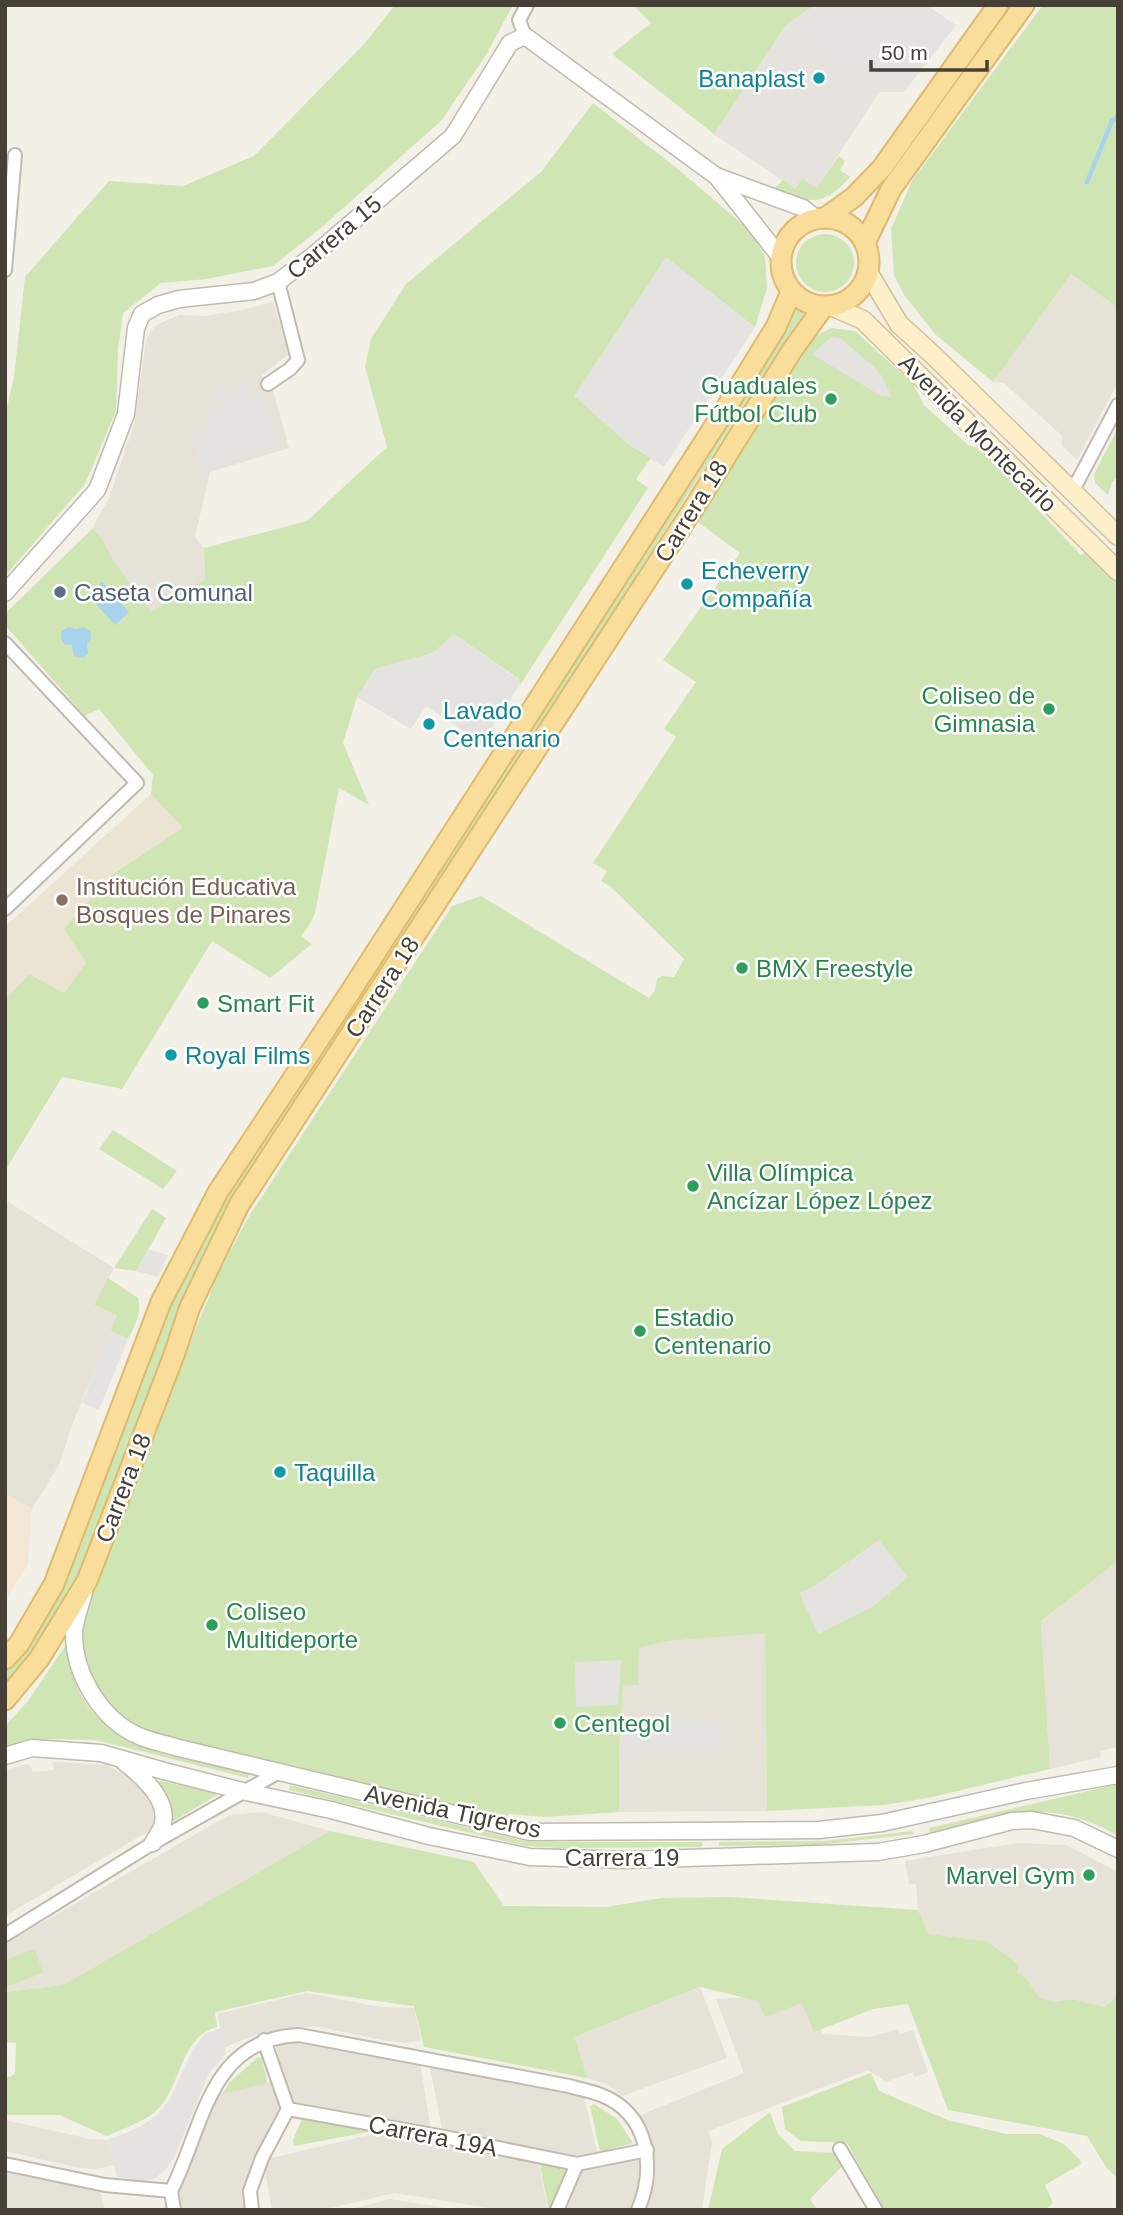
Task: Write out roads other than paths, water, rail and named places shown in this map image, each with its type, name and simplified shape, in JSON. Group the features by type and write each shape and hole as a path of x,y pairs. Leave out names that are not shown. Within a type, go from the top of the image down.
{"main road":[{"path":"821,218 842,222 855,230 865,243 869,257 868,272 855,295 844,302 827,306 810,304 792,292 782,273 781,258 785,244 793,232 804,224 821,218 854,197 882,168 998,5"},
{"path":"865,243 891,189 1024,5"},
{"name":"Avenida Montecarlo","path":"868,272 899,324 1118,536"},
{"name":"Carrera 18","path":"5,1659 19,1644 54,1584 161,1302 218,1192 355,985 721,416 776,327 792,292"},
{"name":"Avenida Montecarlo","path":"827,306 863,320 1118,571"},
{"name":"Carrera 18","path":"5,1700 39,1659 87,1581 190,1307 240,1205 689,514 775,376 827,306"}],"street":[{"path":"527,5 519,20 525,36 716,176 781,258"},
{"name":"Carrera 15","path":"5,593 97,490 126,414 136,328 142,314 158,305 179,299 254,291 278,282 315,254 453,136 510,43 525,36"},
{"path":"5,271 15,155"},
{"path":"716,176 803,208 821,218"},
{"path":"268,384 298,360 278,282"},
{"path":"1072,492 1118,405"},
{"path":"5,643 137,783 5,909"},
{"name":"Avenida Tigreros","path":"87,1581 74,1633 79,1666 88,1687 118,1723 138,1735 175,1747 530,1832 710,1832 832,1828 882,1823 1026,1791 1118,1775"},
{"name":"Carrera 19","path":"5,1756 32,1748 101,1752 246,1792 530,1857 625,1860 878,1852 924,1844 1012,1821 1032,1820 1074,1828 1118,1849"},
{"path":"121,1759 144,1779 161,1806 163,1822 153,1843"},
{"path":"5,1935 153,1843 279,1772"},
{"path":"174,2210 170,2192 181,2172 210,2093 219,2078 244,2052 264,2040 299,2035 569,2086 601,2095 628,2113 643,2134 647,2150 648,2181 638,2210"},
{"path":"252,2210 250,2191 262,2158 288,2109 264,2040"},
{"name":"Carrera 19A","path":"288,2109 577,2164"},
{"path":"840,2149 876,2210"},
{"path":"557,2210 577,2164 647,2150"},
{"path":"5,2164 105,2185 170,2192"}],"water":[{"path":"102,582 129,612 115,625 88,595"},
{"path":"69,627 84,627 90,631 88,654 83,658 74,656 72,645 65,645 61,639 62,631"}],"waterway":[{"path":"1087,182 1112,121 1118,116"}],"place":[{"name":"Banaplast","path":"819,78"},
{"name":"Guaduales Fútbol Club","path":"831,399"},
{"name":"Echeverry Compañía","path":"687,584"},
{"name":"Caseta Comunal","path":"60,592"},
{"name":"Coliseo de Gimnasia","path":"1049,709"},
{"name":"Lavado Centenario","path":"429,724"},
{"name":"Institución Educativa Bosques de Pinares","path":"62,900"},
{"name":"BMX Freestyle","path":"742,968"},
{"name":"Smart Fit","path":"203,1003"},
{"name":"Royal Films","path":"171,1055"},
{"name":"Villa Olímpica Ancízar López López","path":"693,1186"},
{"name":"Estadio Centenario","path":"640,1331"},
{"name":"Taquilla","path":"280,1472"},
{"name":"Coliseo Multideporte","path":"212,1625"},
{"name":"Centegol","path":"560,1723"},
{"name":"Marvel Gym","path":"1089,1875"}]}
